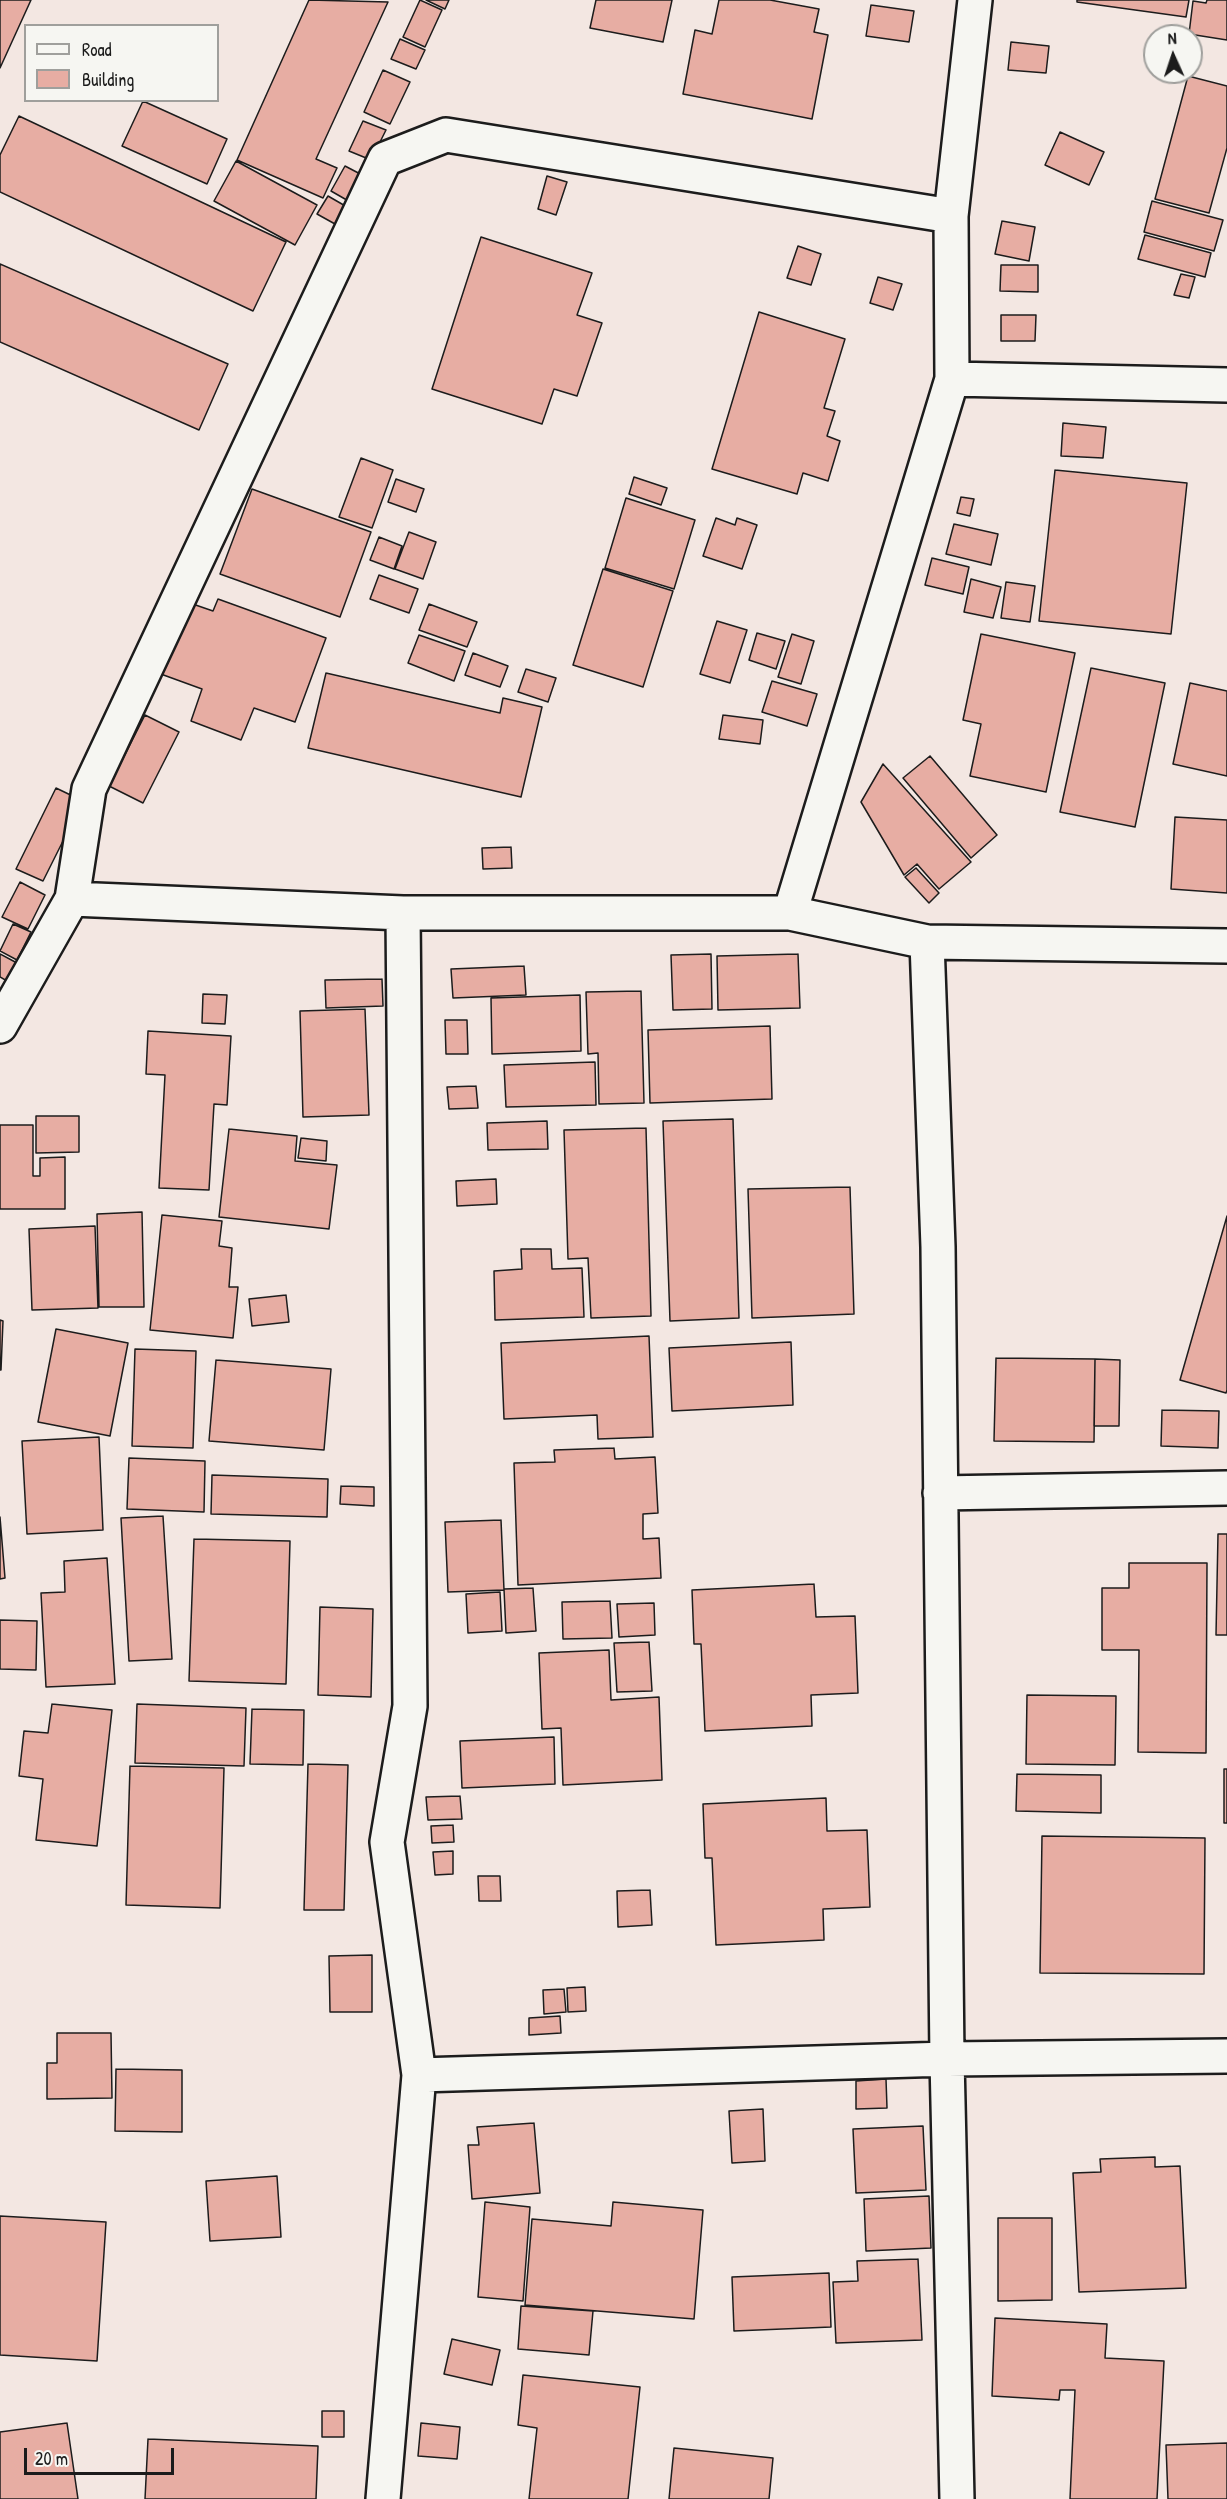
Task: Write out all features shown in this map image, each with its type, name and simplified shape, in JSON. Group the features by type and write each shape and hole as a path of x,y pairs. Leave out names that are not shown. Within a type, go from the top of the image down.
{"street":[{"path":"790,913 952,378 951,216 975,0"},
{"path":"0,1026 72,899 90,789 386,159 446,135 951,216"},
{"path":"952,378 1227,385"},
{"path":"72,899 403,913 790,913 927,942 1227,946"},
{"path":"383,2499 418,2075 387,1842 410,1706 403,913"},
{"path":"927,942 938,1247 947,2059 957,2499"},
{"path":"940,1493 1227,1488"},
{"path":"418,2075 947,2059 1227,2056"}],"building":[{"path":"0,0 31,0 0,68"},
{"path":"309,0 388,2 316,159 337,168 323,198 237,160"},
{"path":"420,0 442,10 425,47 403,37"},
{"path":"426,0 449,0 445,9"},
{"path":"596,0 672,0 663,42 590,28"},
{"path":"719,0 770,0 819,9 814,32 828,35 812,119 683,94 695,30 712,34"},
{"path":"1077,0 1189,0 1186,17 1077,2"},
{"path":"1207,0 1227,0 1227,40 1203,36 1203,24 1190,24 1193,1 1206,3"},
{"path":"871,5 914,11 909,42 866,36"},
{"path":"400,39 425,50 416,69 391,59"},
{"path":"1011,42 1049,46 1046,73 1008,70"},
{"path":"383,70 410,82 390,124 364,112"},
{"path":"1203,80 1227,86 1227,148 1209,213 1155,199 1186,84 1203,84"},
{"path":"143,102 227,139 207,184 122,146"},
{"path":"19,116 286,242 253,311 0,192 0,155"},
{"path":"363,121 386,130 371,160 349,151"},
{"path":"1060,132 1104,152 1089,185 1045,165"},
{"path":"236,161 317,205 295,245 214,201"},
{"path":"345,166 366,177 352,203 331,191"},
{"path":"547,176 567,182 556,215 538,209"},
{"path":"328,196 354,211 344,229 317,214"},
{"path":"1152,201 1223,220 1214,251 1144,232"},
{"path":"1002,221 1035,227 1029,261 995,254"},
{"path":"1145,235 1211,253 1205,277 1138,259"},
{"path":"481,237 592,273 577,315 602,323 577,396 554,389 542,424 432,389"},
{"path":"798,246 821,254 811,285 787,278"},
{"path":"0,264 228,364 199,430 0,342"},
{"path":"1001,265 1038,265 1038,292 1000,291"},
{"path":"1181,274 1195,277 1189,298 1174,295"},
{"path":"878,277 902,284 893,310 870,303"},
{"path":"759,312 845,339 824,408 835,411 827,436 840,441 828,481 803,473 797,494 712,469"},
{"path":"1001,315 1036,315 1035,341 1001,341"},
{"path":"1063,423 1106,427 1103,458 1061,456"},
{"path":"361,458 393,470 372,528 339,517"},
{"path":"1055,470 1187,483 1171,634 1039,621"},
{"path":"634,477 667,488 661,505 629,494"},
{"path":"396,479 424,489 416,512 388,502"},
{"path":"252,489 371,532 340,617 220,574"},
{"path":"961,497 974,499 970,516 957,513"},
{"path":"626,498 695,520 674,589 605,568"},
{"path":"716,518 735,525 737,518 757,525 742,569 703,556"},
{"path":"954,524 998,534 991,565 946,554"},
{"path":"409,532 436,542 423,579 395,569"},
{"path":"379,537 402,546 394,569 370,560"},
{"path":"932,558 969,567 963,594 925,585"},
{"path":"603,569 673,591 643,687 573,665"},
{"path":"379,575 418,589 409,613 370,599"},
{"path":"971,579 1001,587 993,618 964,612"},
{"path":"1006,582 1035,586 1030,622 1001,618"},
{"path":"218,599 326,638 295,722 254,708 241,740 191,721 202,689 158,673 184,601 213,611"},
{"path":"429,604 477,622 467,647 419,630"},
{"path":"717,621 747,630 730,683 700,674"},
{"path":"757,633 785,641 776,669 749,660"},
{"path":"792,634 814,641 801,684 778,677"},
{"path":"981,634 1075,653 1046,792 970,776 981,724 963,720"},
{"path":"419,635 465,651 454,681 408,663"},
{"path":"473,653 508,666 500,687 465,675"},
{"path":"1091,668 1165,683 1135,827 1060,812"},
{"path":"526,669 556,678 548,702 518,692"},
{"path":"326,673 500,713 503,698 542,707 521,797 308,748"},
{"path":"772,681 817,694 807,726 762,712"},
{"path":"1190,683 1227,691 1227,776 1173,764"},
{"path":"145,715 179,732 143,803 109,786"},
{"path":"723,715 763,720 760,744 719,739"},
{"path":"930,756 997,835 971,858 903,778"},
{"path":"883,764 971,862 939,889 917,864 904,875 861,802"},
{"path":"56,788 83,801 43,881 16,869"},
{"path":"1175,817 1227,820 1227,893 1171,889"},
{"path":"511,847 512,868 483,869 482,848"},
{"path":"916,868 939,893 929,903 905,877"},
{"path":"20,882 45,895 28,929 2,917"},
{"path":"13,924 31,932 17,960 0,951"},
{"path":"0,954 17,963 7,981 0,977"},
{"path":"711,954 712,1009 673,1010 671,955"},
{"path":"798,954 800,1008 718,1010 717,956"},
{"path":"524,966 526,995 453,998 451,969"},
{"path":"382,979 383,1006 326,1008 325,980"},
{"path":"641,991 644,1103 599,1104 598,1053 588,1054 586,992"},
{"path":"203,994 227,995 225,1024 202,1023"},
{"path":"580,995 581,1051 492,1054 491,998"},
{"path":"365,1009 369,1115 303,1117 300,1011"},
{"path":"445,1020 467,1020 468,1054 446,1054"},
{"path":"770,1026 772,1099 650,1103 648,1030"},
{"path":"148,1031 231,1036 227,1105 214,1104 209,1190 159,1188 165,1075 146,1074"},
{"path":"595,1062 596,1105 506,1107 504,1065"},
{"path":"476,1086 478,1108 449,1109 447,1087"},
{"path":"36,1116 79,1116 79,1152 36,1153"},
{"path":"733,1119 739,1318 670,1321 663,1121"},
{"path":"547,1121 548,1149 488,1150 487,1123"},
{"path":"0,1125 33,1125 33,1176 40,1176 40,1158 65,1157 65,1209 0,1209"},
{"path":"646,1128 651,1316 591,1318 588,1258 568,1259 564,1130"},
{"path":"229,1129 297,1136 295,1161 337,1165 329,1229 219,1217"},
{"path":"301,1138 327,1141 326,1161 298,1158"},
{"path":"496,1179 497,1204 457,1206 456,1181"},
{"path":"850,1187 854,1314 752,1318 748,1189"},
{"path":"142,1212 144,1307 99,1307 97,1214"},
{"path":"162,1215 222,1221 219,1246 232,1248 229,1287 238,1287 233,1338 150,1330"},
{"path":"1227,1216 1227,1390 1226,1393 1180,1380"},
{"path":"95,1226 98,1308 32,1310 29,1229"},
{"path":"521,1249 551,1249 552,1269 582,1268 584,1317 495,1320 494,1271 522,1269"},
{"path":"286,1295 289,1322 252,1326 249,1299"},
{"path":"0,1320 3,1321 1,1370 0,1370"},
{"path":"56,1329 128,1343 110,1436 38,1422"},
{"path":"649,1336 653,1437 598,1439 597,1415 504,1419 501,1343"},
{"path":"791,1342 793,1405 672,1411 669,1348"},
{"path":"135,1349 196,1351 193,1448 132,1446"},
{"path":"996,1358 1095,1359 1094,1442 994,1441"},
{"path":"1095,1359 1120,1360 1119,1426 1094,1426"},
{"path":"216,1360 331,1369 324,1450 209,1441"},
{"path":"1162,1410 1219,1411 1218,1448 1161,1446"},
{"path":"99,1437 103,1530 27,1534 22,1441"},
{"path":"614,1448 615,1459 655,1457 658,1513 643,1514 643,1539 659,1538 661,1578 518,1585 514,1463 555,1462 554,1450"},
{"path":"129,1458 205,1461 204,1512 127,1509"},
{"path":"212,1475 328,1479 327,1517 211,1514"},
{"path":"341,1486 374,1487 374,1506 340,1504"},
{"path":"163,1516 172,1659 129,1661 121,1518"},
{"path":"0,1517 5,1578 0,1579"},
{"path":"501,1520 504,1590 448,1592 445,1522"},
{"path":"1218,1534 1227,1534 1227,1635 1216,1635"},
{"path":"194,1539 290,1541 286,1684 189,1681"},
{"path":"107,1558 115,1684 46,1687 41,1593 65,1592 64,1561"},
{"path":"1129,1563 1207,1563 1206,1753 1138,1752 1139,1650 1102,1650 1102,1588 1129,1588"},
{"path":"814,1584 816,1617 855,1616 858,1693 811,1695 812,1726 705,1731 701,1644 694,1644 692,1590"},
{"path":"533,1588 536,1631 506,1633 504,1589"},
{"path":"500,1592 502,1631 468,1633 466,1594"},
{"path":"610,1601 612,1638 563,1639 562,1602"},
{"path":"654,1603 655,1635 619,1637 617,1604"},
{"path":"320,1607 373,1609 371,1697 318,1695"},
{"path":"0,1620 37,1621 36,1670 0,1669"},
{"path":"649,1642 652,1691 617,1692 614,1643"},
{"path":"609,1650 611,1700 659,1697 662,1780 563,1785 561,1728 542,1729 539,1653"},
{"path":"1027,1695 1116,1696 1115,1765 1026,1764"},
{"path":"52,1704 112,1710 97,1846 36,1840 43,1779 19,1776 24,1731 48,1733"},
{"path":"137,1704 246,1708 244,1766 135,1763"},
{"path":"252,1709 304,1710 303,1765 250,1764"},
{"path":"554,1737 555,1784 462,1788 460,1741"},
{"path":"308,1764 348,1765 344,1910 304,1910"},
{"path":"130,1766 224,1768 220,1908 126,1905"},
{"path":"1224,1769 1227,1769 1227,1823 1224,1823"},
{"path":"1017,1774 1101,1775 1101,1813 1016,1811"},
{"path":"460,1796 462,1819 428,1820 426,1797"},
{"path":"826,1798 827,1831 867,1830 870,1907 823,1909 824,1940 716,1945 712,1858 705,1858 703,1804"},
{"path":"453,1825 454,1842 432,1843 431,1826"},
{"path":"1042,1836 1205,1838 1204,1974 1040,1973"},
{"path":"453,1851 453,1874 435,1875 433,1852"},
{"path":"478,1876 500,1876 501,1901 479,1901"},
{"path":"650,1890 652,1925 618,1927 617,1891"},
{"path":"372,1955 372,2012 330,2012 329,1956"},
{"path":"585,1987 586,2011 568,2012 567,1988"},
{"path":"564,1989 566,2012 544,2014 543,1990"},
{"path":"560,2016 561,2033 529,2035 529,2018"},
{"path":"57,2033 111,2033 112,2098 47,2099 47,2063 57,2063"},
{"path":"116,2069 182,2070 182,2132 115,2131"},
{"path":"886,2079 887,2108 856,2109 856,2081"},
{"path":"763,2109 765,2161 732,2163 729,2111"},
{"path":"534,2123 540,2193 472,2199 468,2145 479,2145 477,2127"},
{"path":"923,2126 926,2190 856,2193 853,2129"},
{"path":"1155,2157 1155,2167 1180,2166 1186,2288 1079,2292 1073,2173 1101,2172 1100,2159"},
{"path":"277,2176 281,2237 210,2241 206,2181"},
{"path":"929,2196 931,2248 866,2251 864,2199"},
{"path":"485,2202 530,2207 523,2301 478,2297"},
{"path":"613,2202 703,2210 694,2319 525,2305 532,2219 611,2226"},
{"path":"0,2216 106,2222 97,2361 0,2355"},
{"path":"998,2218 1052,2218 1052,2300 998,2301"},
{"path":"918,2259 922,2340 836,2343 833,2282 858,2281 857,2261"},
{"path":"829,2273 831,2327 734,2331 732,2277"},
{"path":"521,2306 593,2311 589,2355 518,2349"},
{"path":"995,2318 1107,2324 1105,2358 1164,2361 1157,2499 1070,2499 1075,2390 1060,2390 1059,2400 992,2396"},
{"path":"452,2339 500,2350 492,2385 444,2374"},
{"path":"523,2375 640,2387 628,2499 529,2499 537,2428 518,2425"},
{"path":"322,2411 344,2411 344,2437 322,2437"},
{"path":"67,2423 78,2499 0,2499 0,2432"},
{"path":"421,2423 460,2427 457,2459 418,2456"},
{"path":"148,2439 318,2446 316,2499 145,2499"},
{"path":"1227,2443 1227,2499 1168,2499 1166,2445"},
{"path":"674,2448 773,2458 769,2499 669,2499"}]}
